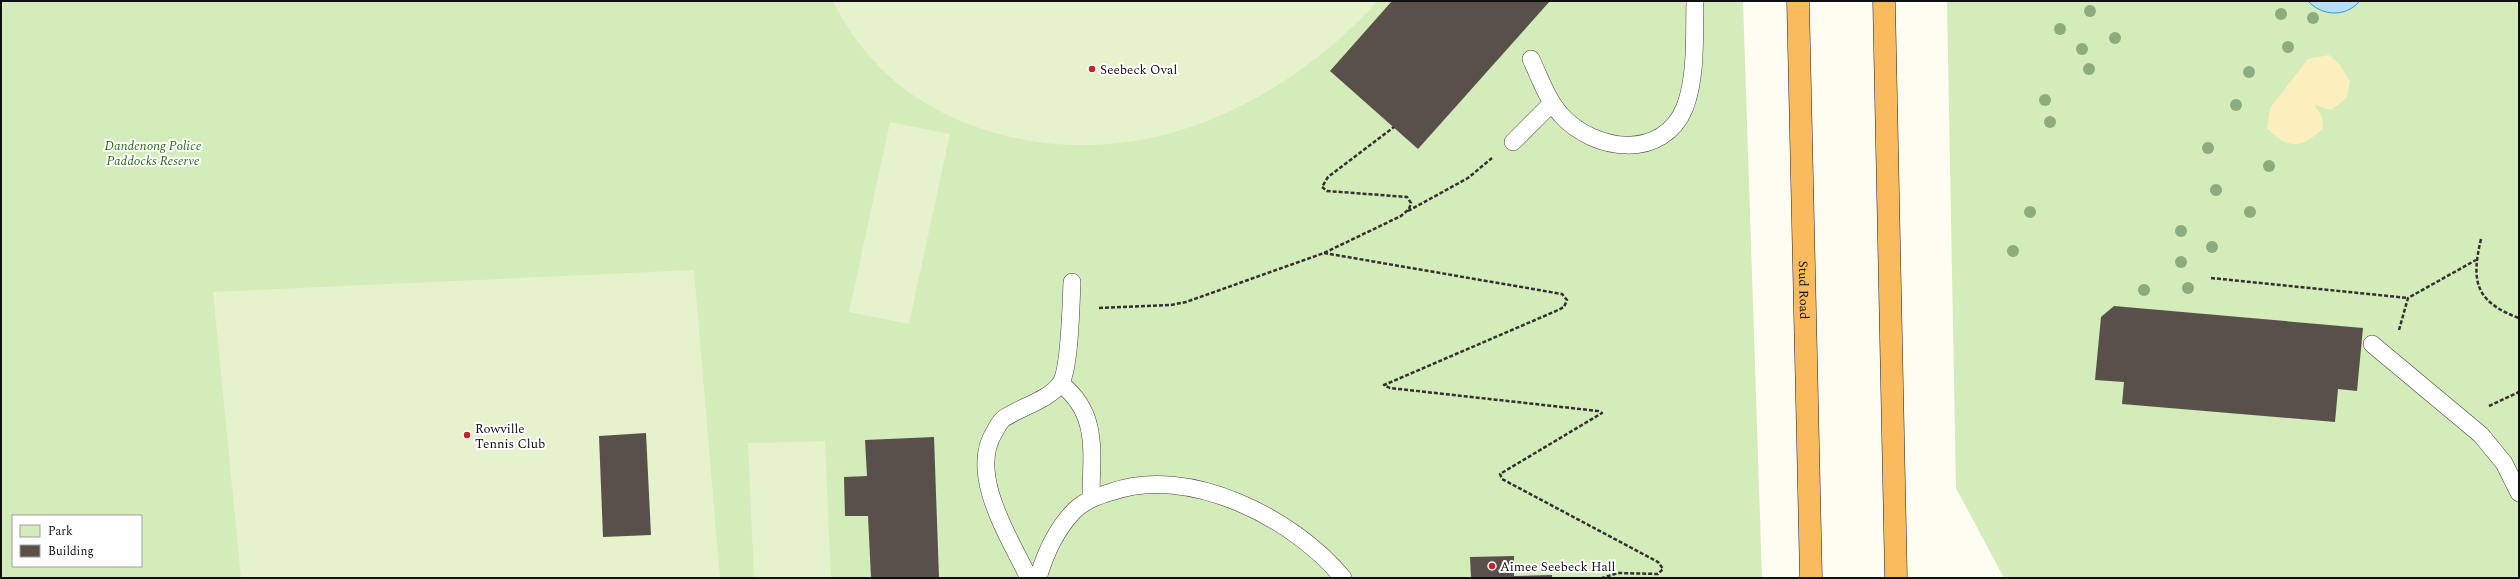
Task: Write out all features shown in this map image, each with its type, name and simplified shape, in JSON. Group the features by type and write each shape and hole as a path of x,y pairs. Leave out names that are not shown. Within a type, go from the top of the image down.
{"highway":[{"name":"Stud Road","path":"1798,1 1811,578"},
{"path":"1884,1 1896,578"}],"lane":[{"path":"1531,59 1552,104 1577,130 1597,141 1623,146 1648,142 1672,129 1684,107 1692,79 1695,1"},
{"path":"1513,142 1552,104"},
{"path":"1029,578 990,493 984,466 987,442 1002,420 1029,403 1048,395 1061,384 1066,364 1072,282"},
{"path":"2372,344 2481,435 2504,463 2519,493"},
{"path":"1061,384 1072,392 1084,409 1091,431 1092,498"},
{"path":"1038,578 1051,543 1074,511 1092,498 1121,488 1149,484 1182,486 1220,493 1269,518 1291,533 1343,578"}],"path":[{"path":"1394,127 1328,177 1322,187 1327,191 1407,197 1411,203 1406,212"},
{"path":"1070,309 1170,305 1186,302 1324,253 1401,216 1468,178 1513,142"},
{"path":"2481,239 2476,260 2476,281 2485,298 2519,318"},
{"path":"1324,253 1562,294 1567,300 1564,307 1556,312 1384,385 1390,388 1598,411 1602,414 1595,420 1504,470 1500,474 1502,480 1658,562 1663,569 1658,574 1618,573 1602,578"},
{"path":"2210,278 2408,298 2476,260"},
{"path":"2391,360 2408,298"}],"green space":[{"name":"Dandenong Police Paddocks Reserve","path":"1,1 1743,1 1762,578 1,578"},
{"name":"Seebeck Oval","path":"833,1 1378,1 1336,41 1291,76 1242,105 1191,127 1137,141 1081,145 1025,140 968,124 926,103 888,76 872,59 844,22"},
{"path":"1947,1 2519,1 2519,578 2004,578 1956,488"},
{"path":"890,122 950,134 909,324 849,312"},
{"name":"Rowville Tennis Club","path":"694,270 720,578 241,578 213,292"},
{"path":"825,441 831,578 754,578 748,443"}],"sand":[{"path":"2329,55 2340,65 2350,81 2347,98 2331,110 2315,105 2322,117 2323,128 2308,140 2295,144 2282,140 2267,128 2270,108 2308,59"}],"water":[{"path":"2308,1 2360,1 2348,10 2334,13 2320,10"}],"building":[{"path":"1392,1 1550,1 1418,149 1330,71"},
{"path":"2114,306 2363,328 2357,391 2338,389 2335,422 2122,404 2124,382 2095,380 2101,317"},
{"path":"646,433 651,535 603,537 599,436"},
{"path":"934,437 939,578 871,578 868,516 845,516 844,477 867,476 865,440"},
{"name":"Aimee Seebeck Hall","path":"1514,556 1514,576 1552,575 1552,578 1471,578 1470,557"}],"place":[{"name":"Seebeck Oval","path":"1092,69"},
{"name":"Rowville Tennis Club","path":"467,435"},
{"name":"Aimee Seebeck Hall","path":"1492,566"}]}
